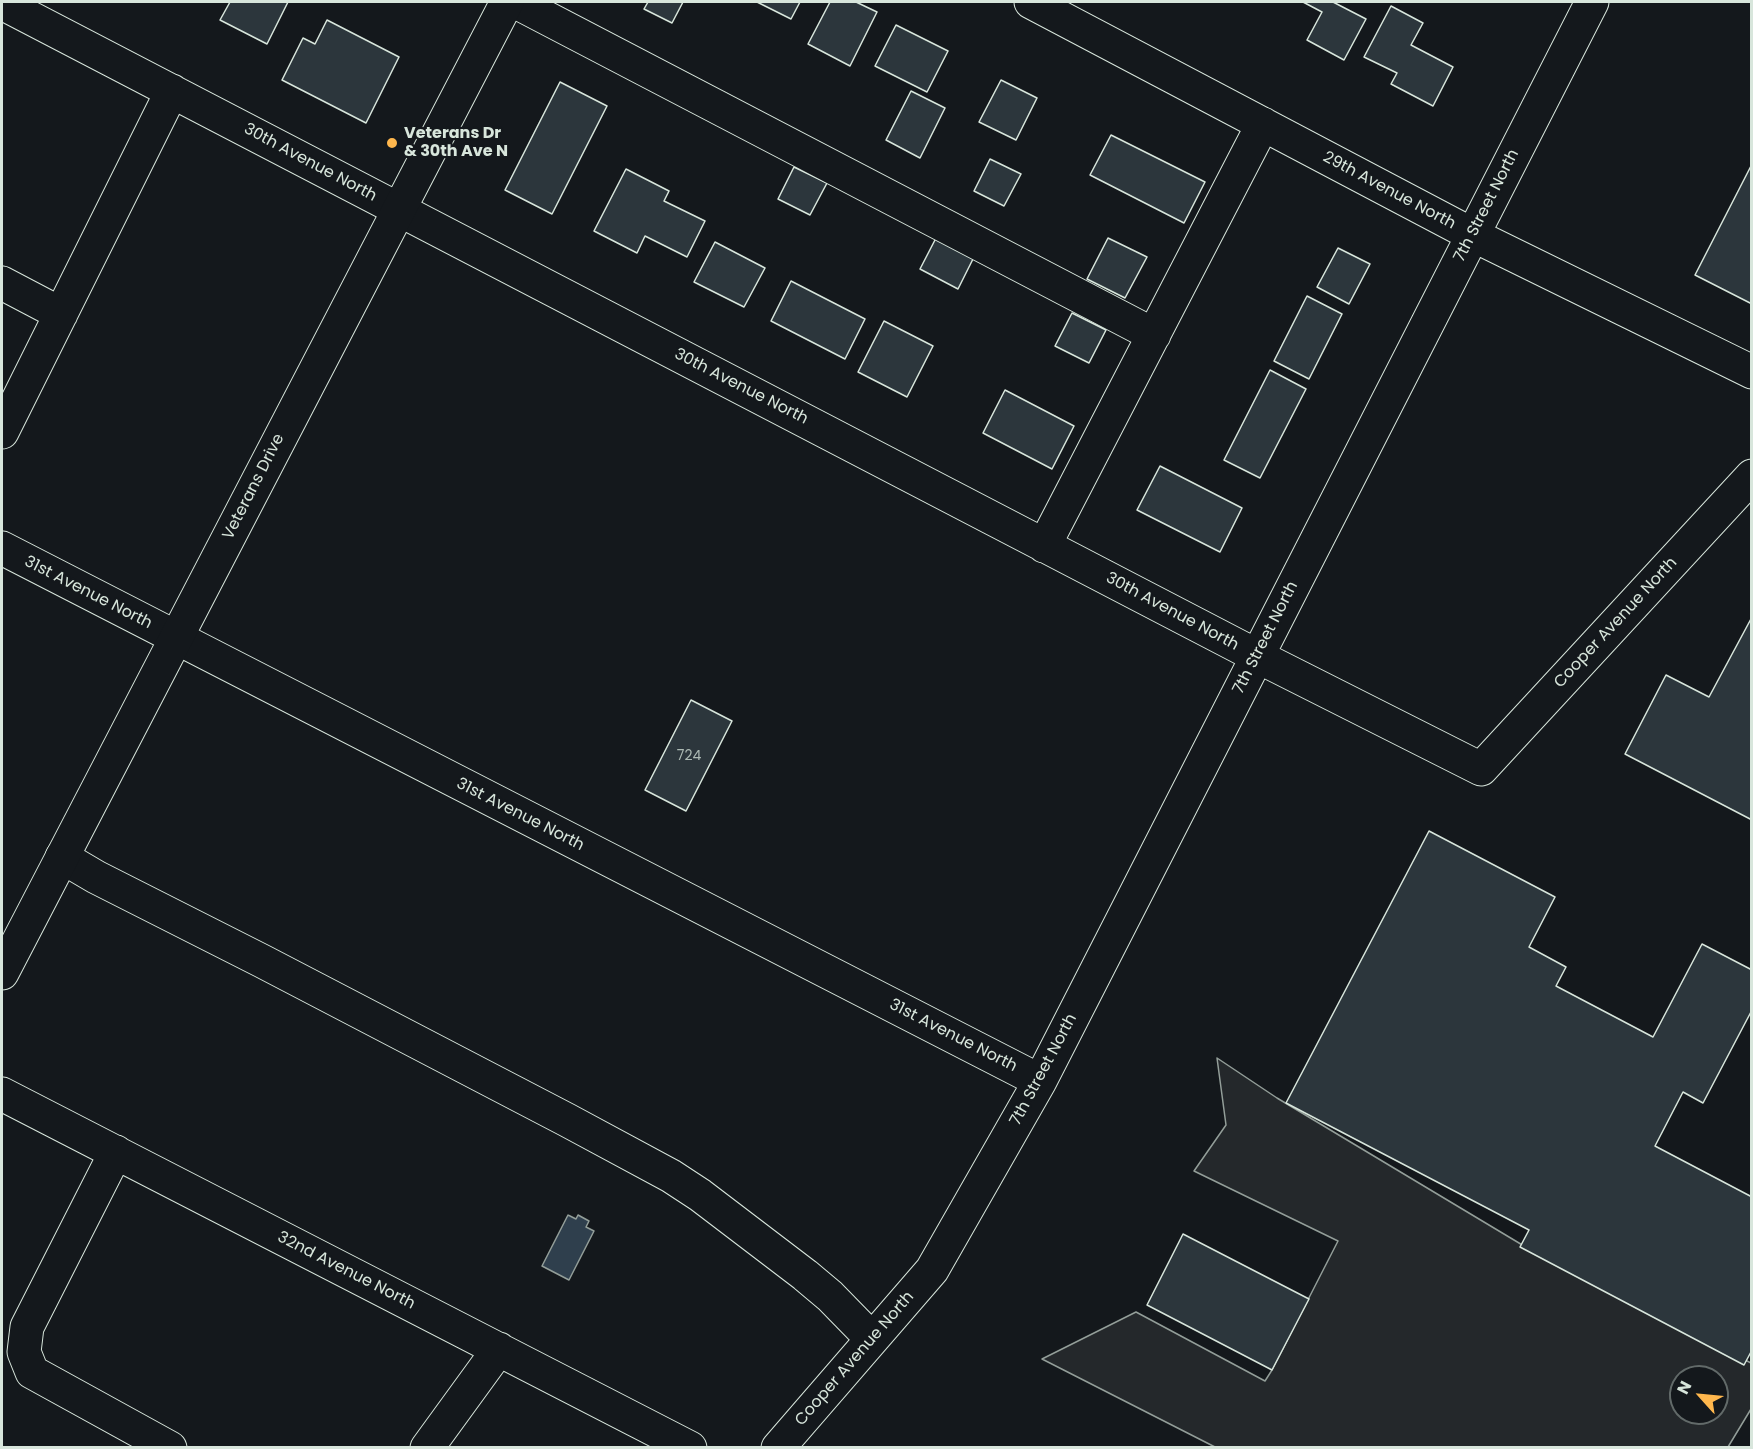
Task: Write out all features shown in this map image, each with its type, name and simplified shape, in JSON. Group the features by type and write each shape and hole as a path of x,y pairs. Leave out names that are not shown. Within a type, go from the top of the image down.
{"street":[{"name":"Veterans Drive","path":"2,973 507,2"},
{"path":"516,2 1154,334"},
{"name":"29th Avenue North","path":"1031,2 1473,235 1752,372"},
{"name":"7th Street North","path":"932,1270 1040,1081 1592,2"},
{"name":"30th Avenue North","path":"2,3 1044,546 1481,769"},
{"path":"2,432 172,92"},
{"path":"1044,546 1263,124"},
{"path":"2,283 60,314"},
{"name":"Cooper Avenue North","path":"1481,769 1752,476"},
{"name":"31st Avenue North","path":"2,548 1040,1081"},
{"path":"62,857 96,877 556,1114 670,1176 700,1195 805,1275 830,1296 872,1339"},
{"name":"32nd Avenue North","path":"2,1094 690,1448"},
{"path":"116,1152 27,1327 24,1352 33,1372 170,1448"},
{"name":"Cooper Avenue North","path":"778,1448 932,1270"},
{"path":"427,1448 499,1350"}],"shaded area":[{"path":"1217,1058 1277,1098 1524,1246 1751,1363 1751,1409 1728,1447 1215,1447 1042,1359 1136,1312 1265,1381 1338,1241 1194,1171 1226,1125"}],"water":[{"path":"568,1215 576,1219 578,1215 589,1221 586,1227 594,1231 569,1280 542,1266"}],"building":[{"path":"230,2 288,2 267,44 220,20"},
{"path":"648,2 683,2 672,23 644,9"},
{"path":"757,2 800,2 791,19"},
{"path":"830,2 856,2 877,12 850,66 808,44"},
{"path":"1303,2 1333,2 1366,19 1344,60 1307,40 1322,12"},
{"path":"1391,6 1423,23 1411,45 1453,67 1433,106 1391,84 1397,73 1364,57"},
{"path":"327,20 399,57 366,123 282,80 303,38 315,44"},
{"path":"896,25 948,51 927,92 875,66"},
{"path":"1001,80 1037,98 1016,140 979,122"},
{"path":"560,82 607,106 552,214 505,190"},
{"path":"911,91 945,108 920,158 886,140"},
{"path":"1111,135 1205,182 1184,223 1090,175"},
{"path":"990,159 1021,174 1004,206 974,191"},
{"path":"1752,164 1752,304 1695,275"},
{"path":"794,167 827,183 810,215 778,199"},
{"path":"626,169 669,191 664,201 705,221 687,257 645,236 637,253 594,231"},
{"path":"936,238 974,257 958,289 920,269"},
{"path":"1108,238 1147,257 1125,298 1087,279"},
{"path":"715,242 765,268 744,307 694,282"},
{"path":"1338,248 1370,264 1349,304 1317,287"},
{"path":"791,281 865,319 845,359 771,321"},
{"path":"1307,296 1342,314 1309,379 1274,361"},
{"path":"1072,313 1106,330 1089,363 1055,346"},
{"path":"884,321 933,346 907,397 858,372"},
{"path":"1270,370 1306,389 1260,478 1224,460"},
{"path":"1005,390 1074,426 1052,469 983,433"},
{"path":"1160,466 1242,508 1220,552 1137,510"},
{"path":"1752,617 1752,820 1625,754 1666,675 1709,697"},
{"path":"691,700 732,721 686,811 645,790"},
{"path":"1429,831 1555,897 1529,947 1566,967 1556,986 1653,1037 1702,944 1752,970 1752,1010 1703,1103 1683,1092 1655,1146 1752,1197 1752,1350 1744,1365 1520,1247 1529,1230 1286,1103"},
{"path":"1183,1234 1309,1299 1272,1370 1147,1305"}],"place":[{"name":"Veterans Dr & 30th Ave N","path":"392,143"}]}
